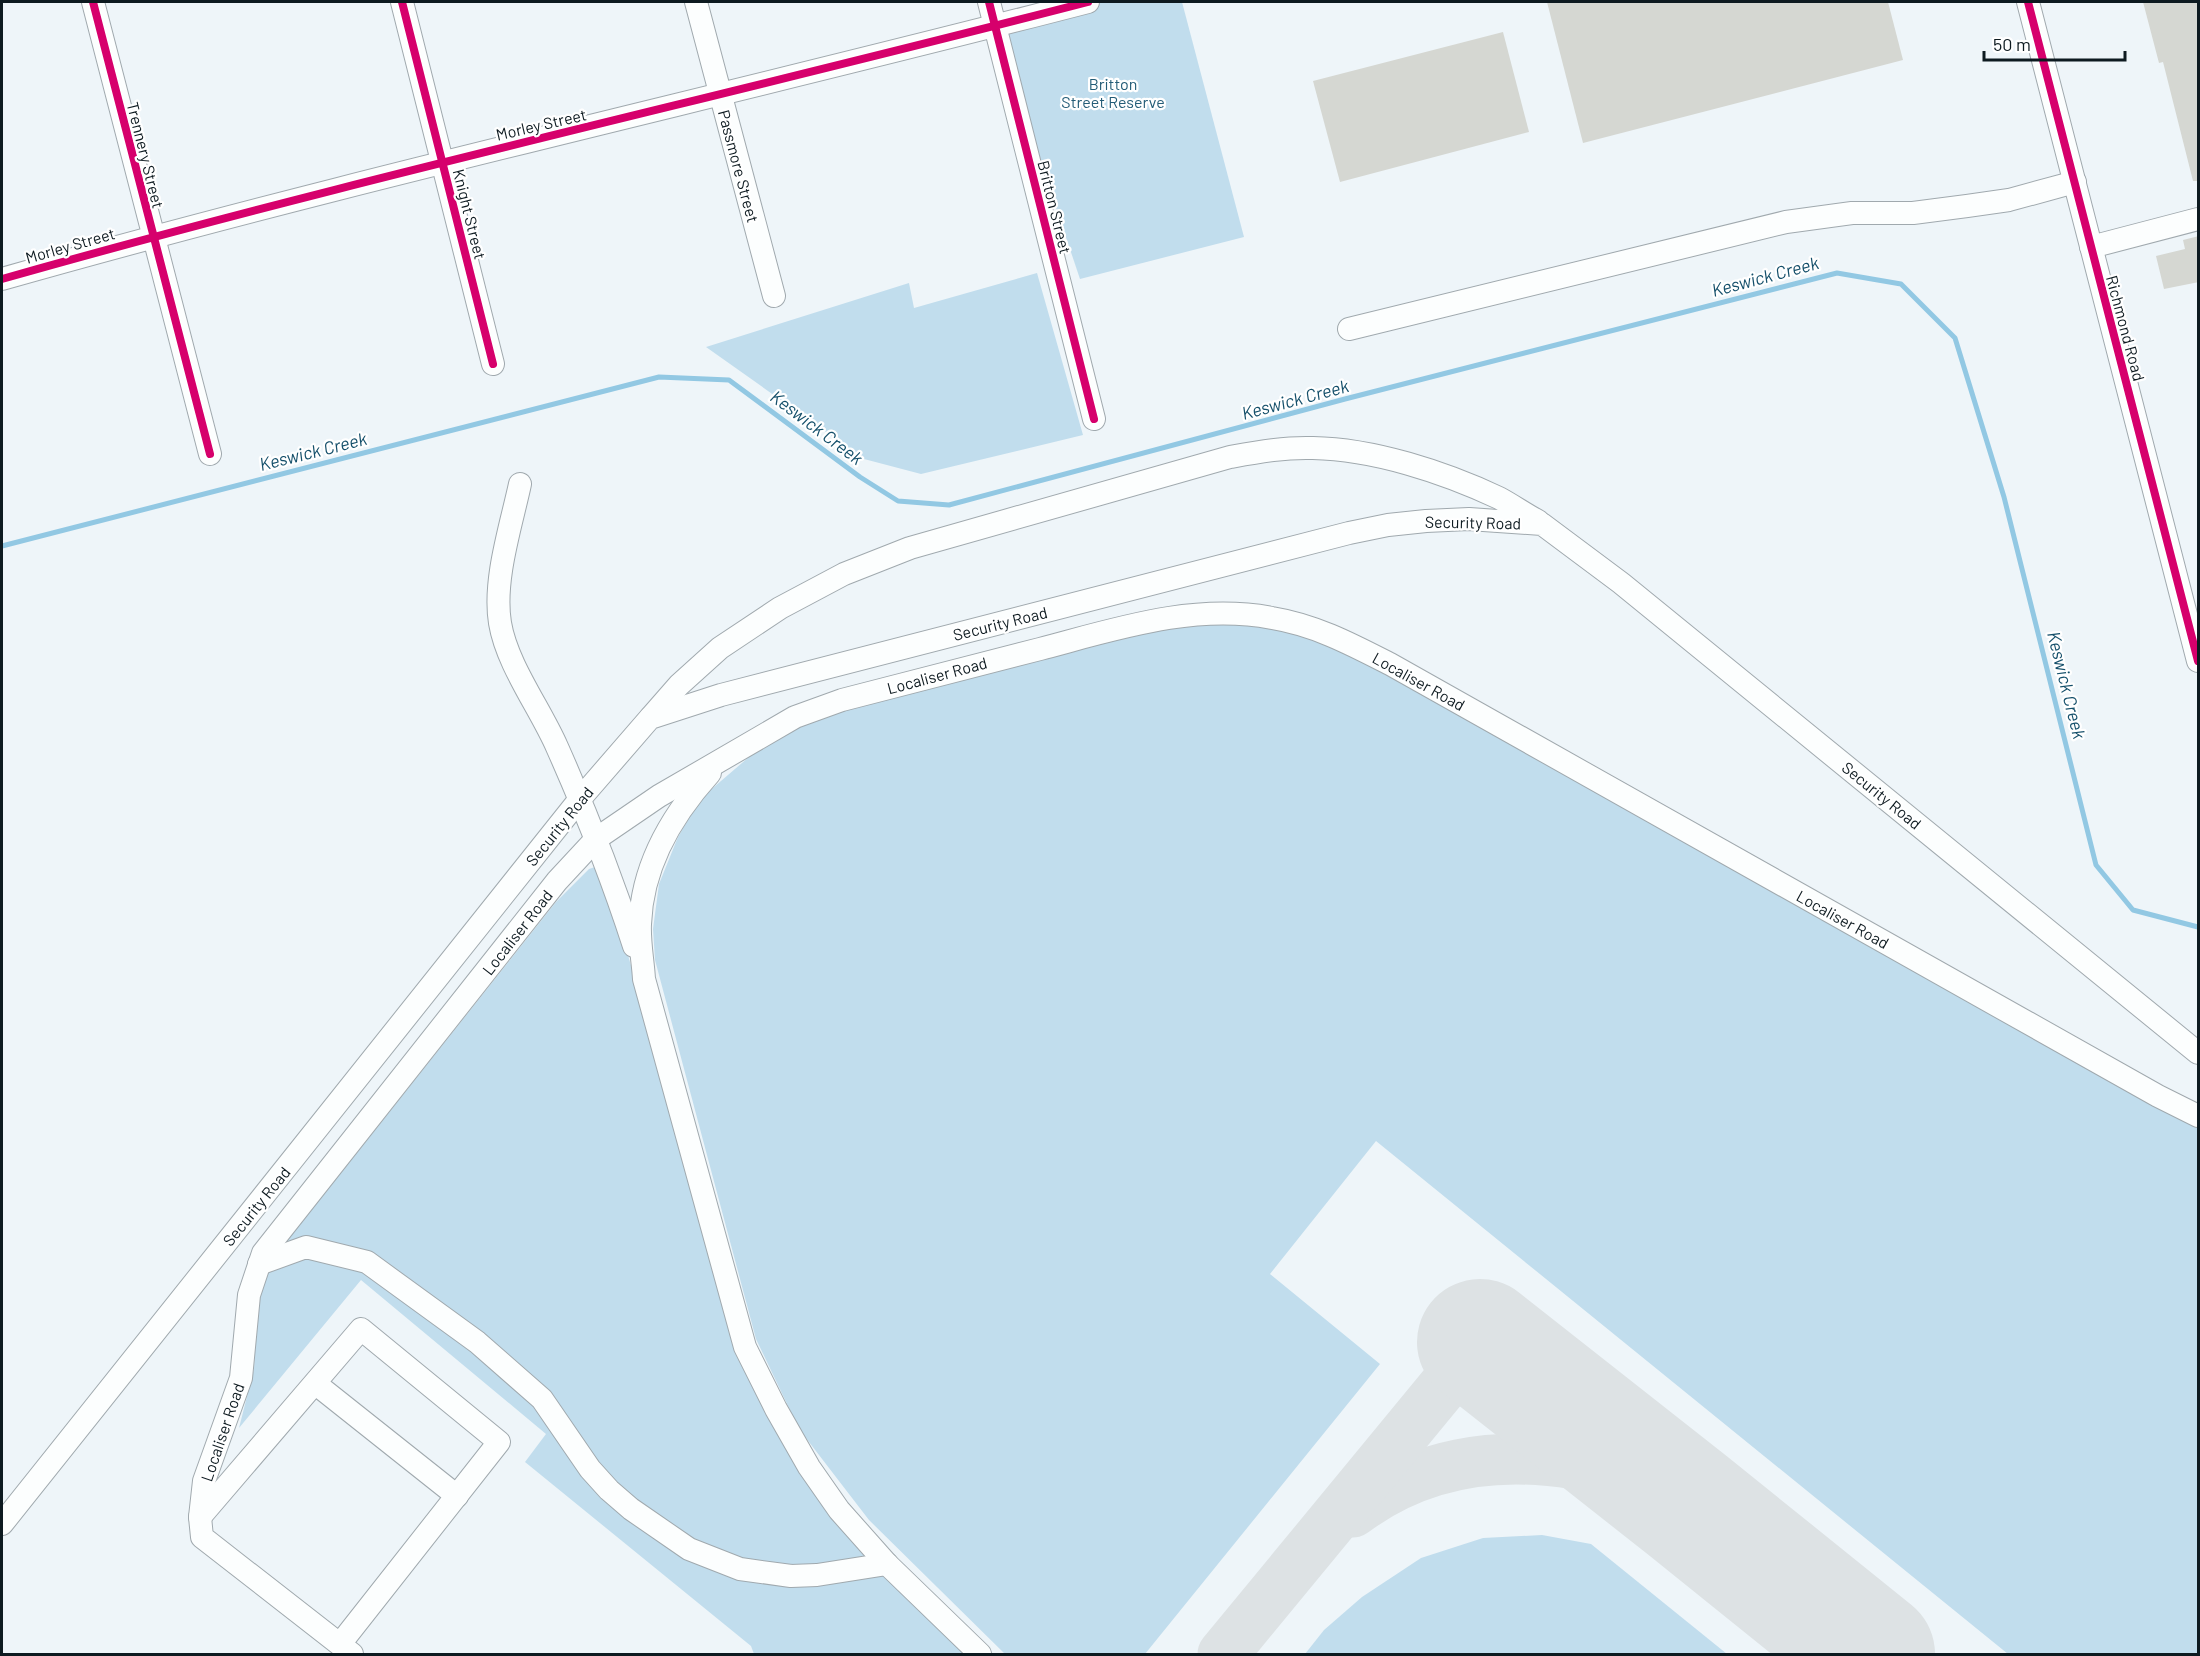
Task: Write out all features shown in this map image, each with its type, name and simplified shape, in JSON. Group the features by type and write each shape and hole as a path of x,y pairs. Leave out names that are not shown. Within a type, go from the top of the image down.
{"street":[{"name":"Trennery Street","path":"93,2 210,454"},
{"name":"Knight Street","path":"402,2 493,364"},
{"name":"Passmore Street","path":"696,2 774,296"},
{"name":"Britton Street","path":"989,2 1094,419"},
{"name":"Morley Street","path":"2,279 153,236 442,161 720,95 1088,2"},
{"name":"Richmond Road","path":"2028,2 2198,658"},
{"path":"1349,329 1786,222 1852,213 1913,213 1957,208 2009,200 2075,182"},
{"path":"2091,247 2199,219"},
{"path":"650,717 679,685 720,648 780,608 844,574 910,548 1230,457 1270,449 1312,448 1344,450 1400,462 1445,476 1499,498 1542,524"},
{"path":"520,484 502,567 499,597 500,624 511,657 556,745 596,839 623,911 644,979 745,1347 776,1409 809,1467 839,1510 887,1564 980,1654"},
{"name":"Security Road","path":"2,1524 579,800 650,717 721,695 1348,533 1426,520 1469,519 1542,524 1621,583 2199,1053"},
{"name":"Localiser Road","path":"346,1649 202,1537 200,1517 204,1480 241,1378 249,1295 263,1253 557,881 596,839 659,796 795,717 842,700 1136,624 1186,615 1229,614 1270,617 1305,625 1336,636 1389,664 2137,1084 2199,1116"},
{"path":"644,979 640,926 647,877 659,846 675,816 693,791 722,759"},
{"path":"259,1264 306,1247 367,1262 477,1342 542,1399 590,1468 609,1490 631,1509 689,1549 740,1569 779,1575 817,1575 887,1564"},
{"path":"200,1517 361,1329 499,1442 346,1649"},
{"path":"316,1384 457,1496"}],"green space":[{"name":"Britton Street Reserve","path":"1088,2 1182,2 1244,237 1080,279 995,26"},
{"path":"1037,273 1083,435 921,474 864,459 706,347 909,283 914,308"},
{"path":"1220,620 1329,639 2198,1119 2198,1654 2008,1654 1376,1141 1270,1274 1380,1364 1145,1654 1005,1654 869,1520 799,1429 756,1339 655,960 653,929 659,884 678,837 700,799 756,751 803,722 860,702 1150,629"},
{"path":"595,867 604,871 739,1344 792,1452 975,1654 754,1654 751,1646 525,1462 546,1434 361,1280 239,1428 254,1369 258,1297 272,1260 556,902 589,869"},
{"path":"1542,1535 1591,1544 1727,1654 1305,1654 1324,1630 1362,1597 1421,1558 1483,1538"}],"building":[{"path":"1547,2 1888,2 1903,60 1583,143"},
{"path":"2143,2 2199,2 2199,181 2193,181 2163,62 2159,63"},
{"path":"1503,32 1529,132 1340,182 1313,81"},
{"path":"2199,236 2199,282 2164,289 2156,256 2185,249 2183,240"}],"waterway":[{"name":"Keswick Creek","path":"2,546 659,377 729,380 860,477 898,501 949,505 1345,399 1837,273 1901,284 1955,338 2004,497 2096,865 2133,910 2198,927"}],"taxiway":[{"path":"1223,1654 1480,1342"},
{"path":"1353,1512 1378,1495 1431,1472 1459,1465 1516,1459 1545,1460 1607,1470 1687,1505"}],"runway":[{"path":"1480,1342 1872,1654"}],"cycle path":[{"path":"93,2 210,454"},
{"path":"402,2 493,364"},
{"path":"989,2 1094,419"},
{"path":"2,279 408,171 1088,2"},
{"path":"2028,2 2198,661"}]}
